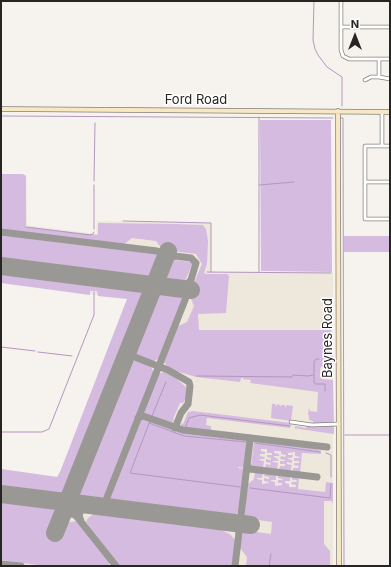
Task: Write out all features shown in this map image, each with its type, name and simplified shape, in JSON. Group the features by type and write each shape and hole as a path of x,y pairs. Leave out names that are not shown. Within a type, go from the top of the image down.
{"street":[{"path":"341,1 341,50 343,56 349,59 390,59"},
{"path":"341,27 390,27"},
{"path":"379,59 379,77"},
{"path":"365,80 371,77 390,79"},
{"name":"Ford Road","path":"1,109 390,112"},
{"name":"Baynes Road","path":"338,111 339,566"},
{"path":"382,112 382,146"},
{"path":"390,146 365,146 366,220 390,219"},
{"path":"365,182 390,182"},
{"path":"291,422 312,425 339,424"}],"shaded area":[{"path":"260,120 331,120 332,272 261,271"},
{"path":"1,174 26,175 27,225 96,234 97,221 211,223 211,272 333,272 333,566 1,566 1,469 59,477 128,299 1,283"},
{"path":"1,174 23,174 26,176 26,227 98,235 98,223 203,225 206,229 208,241 207,264 204,273 227,274 229,276 226,313 198,314 199,330 331,330 331,355 333,356 333,366 321,367 320,375 322,379 333,380 334,424 313,424 313,421 309,420 309,408 310,411 317,412 318,392 250,383 251,380 243,378 241,378 240,382 196,377 169,369 163,361 176,327 187,322 194,306 189,294 192,295 193,285 202,264 196,254 173,251 164,248 163,250 156,241 132,238 123,245 1,230"},
{"path":"1,234 156,253 160,259 151,281 1,262"},
{"path":"344,236 390,236 390,252 344,252"},
{"path":"175,260 191,262 192,264 186,279 178,284 160,282 167,265"},
{"path":"1,271 148,289 66,493 63,496 1,488 1,469 57,477 127,299 98,296 97,291 90,291 90,295 1,283"},
{"path":"157,290 180,293 184,300 160,358 152,362 137,356 134,348"},
{"path":"136,360 151,366 154,373 105,496 99,500 77,498 76,494 128,363"},
{"path":"164,372 172,375 186,387 186,398 183,403 180,403 171,425 147,416 143,412 158,374"},
{"path":"272,404 275,404 276,407 277,404 281,407 281,405 285,405 285,408 287,405 293,406 291,421 271,418"},
{"path":"193,411 291,423 290,428 207,418 206,425 211,426 211,432 181,428 181,423 183,424 188,412"},
{"path":"140,418 145,418 180,431 247,441 244,468 238,467 244,469 239,512 232,517 111,502 109,497"},
{"path":"295,426 306,428 307,426 334,426 334,434 298,428 295,429"},
{"path":"254,441 319,449 319,451 321,450 321,454 302,453 300,473 293,472 293,468 298,468 299,466 294,465 294,463 299,463 299,461 294,461 294,458 300,458 295,456 295,452 288,453 288,455 293,455 292,458 288,458 292,460 292,463 287,462 287,464 292,465 290,472 279,470 280,466 285,466 285,464 280,464 280,461 285,461 280,459 281,456 285,457 286,455 281,454 281,451 274,451 274,453 279,454 279,456 274,456 278,459 278,461 273,461 278,463 277,470 265,469 266,464 270,465 271,463 266,462 266,459 271,460 271,458 267,457 267,455 272,455 272,453 267,453 267,449 261,449 261,451 265,452 265,454 260,454 260,456 265,457 264,459 259,460 264,461 263,468 251,467"},
{"path":"255,472 263,473 262,478 257,478 262,480 262,484 269,482 264,481 264,478 269,479 269,477 264,476 265,473 276,474 276,480 271,480 275,482 275,486 282,485 282,483 278,483 278,480 283,479 278,478 278,475 290,476 290,481 285,481 285,483 289,484 289,487 296,487 296,485 291,484 297,480 292,480 292,476 299,477 298,489 325,492 326,482 333,483 333,504 332,501 324,501 324,544 330,551 330,566 246,566 247,557 240,548 243,530 271,534 272,522 244,518 248,484 254,479"},
{"path":"1,500 61,508 51,531 60,535 64,523 77,521 109,562 109,566 45,566 1,560"},
{"path":"96,512 216,527 231,535 235,540 232,566 120,566 86,522 87,519"}],"waterway":[{"path":"314,1 313,40 315,49 327,67 342,77 342,106"},
{"path":"1,116 333,118"},
{"path":"259,117 259,272"},
{"path":"341,118 343,118 344,566"},
{"path":"94,181 95,123"},
{"path":"259,185 294,182"},
{"path":"94,185 94,229"},
{"path":"123,221 211,223 211,272"},
{"path":"26,227 90,235 94,232"},
{"path":"207,272 331,273"},
{"path":"1,432 42,432 49,429 94,315 94,292"},
{"path":"1,347 35,351"},
{"path":"38,352 72,356"},
{"path":"319,359 316,359 314,362 314,382 315,384 325,384 325,391"},
{"path":"291,377 293,375 313,375"},
{"path":"197,376 292,377"},
{"path":"152,416 166,382"},
{"path":"185,428 189,418 200,415 290,426"},
{"path":"150,421 130,473 240,487"},
{"path":"149,423 184,436 246,442"},
{"path":"345,435 390,435"},
{"path":"255,443 320,452"},
{"path":"326,453 331,455 331,477"},
{"path":"250,488 330,498 331,484"},
{"path":"269,566 271,554"}],"taxiway":[{"path":"1,232 157,251 175,256 191,258 196,263 185,300 106,500 99,505 83,507 79,515 81,521"},
{"path":"163,264 168,258 176,256"},
{"path":"176,288 185,286 190,281"},
{"path":"127,354 168,370 189,382 188,404 181,413 175,428"},
{"path":"138,418 143,416 183,430 327,447"},
{"path":"235,566 250,440 249,438"},
{"path":"247,465 250,469 317,477"},
{"path":"72,492 70,501 73,510"},
{"path":"57,501 70,508 116,566"},
{"path":"60,521 63,516 68,514 77,516"},
{"path":"1,564 21,566"}],"runway":[{"path":"55,533 168,251"},
{"path":"1,266 191,290"},
{"path":"1,494 251,525"}]}
